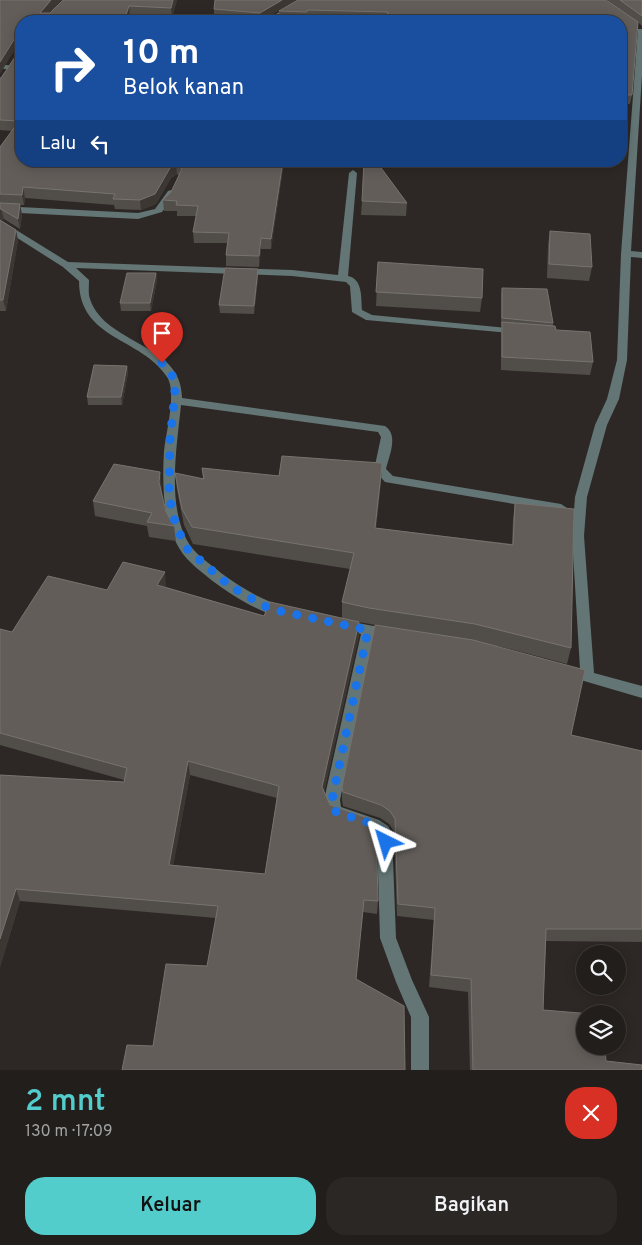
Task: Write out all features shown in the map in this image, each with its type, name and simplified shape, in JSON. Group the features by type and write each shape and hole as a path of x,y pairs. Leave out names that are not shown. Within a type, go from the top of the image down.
{"street":[{"path":"279,15 305,0"},
{"path":"587,676 578,546 580,512 590,459 601,425 613,399 622,360 626,254 641,31 633,25"},
{"path":"0,66 8,71 15,61"},
{"path":"342,278 352,173"},
{"path":"0,209 138,216 156,214 163,208 174,186"},
{"path":"0,223 66,265 84,280 85,299 97,318 117,336 143,349 162,363 174,378 175,401 170,440 169,496 176,526 188,550 206,567 249,598 270,609 296,615"},
{"path":"626,254 642,255"},
{"path":"66,265 292,273 349,279 355,286 357,312 370,318 528,333"},
{"path":"175,401 380,429 386,432 388,437 380,470 389,479 580,512"},
{"path":"332,623 406,637"},
{"path":"368,630 332,800 335,811 345,817 375,825 383,831 386,842 388,938 404,982 420,1017 420,1070"},
{"path":"558,668 642,692"}],"building":[{"path":"0,0 51,0 40,13 50,13 63,0 173,0 171,8 129,6 126,15 15,15 15,38 0,62"},
{"path":"215,0 282,0 260,13 214,9"},
{"path":"298,0 606,0 638,22 632,95 627,95 627,15 387,15 388,12 279,11"},
{"path":"620,0 642,0 642,16"},
{"path":"15,57 15,121 0,120 1,78"},
{"path":"15,126 15,167 172,167 155,194 140,200 113,199 115,194 23,187 22,195 0,194 0,147"},
{"path":"180,167 282,167 271,239 261,238 259,256 226,255 229,233 193,232 198,206 176,205 177,201 163,200 171,192 182,169"},
{"path":"364,167 380,167 407,203 362,201"},
{"path":"0,203 20,204 18,219 0,209"},
{"path":"0,220 16,230 3,300 0,300"},
{"path":"550,231 590,234 592,267 549,264"},
{"path":"378,262 483,269 482,298 376,292"},
{"path":"225,268 258,269 254,306 219,305"},
{"path":"127,273 156,273 150,303 120,303"},
{"path":"502,288 547,289 553,323 502,318"},
{"path":"502,322 555,326 556,330 590,332 593,362 502,357"},
{"path":"94,365 127,366 121,397 87,397"},
{"path":"282,456 381,463 375,528 513,545 515,503 574,509 571,648 475,624 369,608 342,602 354,553 192,527 182,509 175,473 204,479 202,468 279,476"},
{"path":"114,464 160,472 159,482 166,512 174,526 147,522 152,513 93,501"},
{"path":"123,562 165,572 157,585 264,616 270,602 359,622 322,787 330,805 368,818 376,823 378,901 364,900 356,979 404,1006 405,1070 122,1070 127,1045 153,1046 166,964 207,966 218,906 16,889 0,939 0,775 124,782 127,768 0,733 0,629 12,632 48,576 107,590","holes":["188,761 279,786 265,874 169,865"]},
{"path":"375,625 473,640 585,670 571,735 642,751 642,929 546,929 543,1010 576,1013 576,1055 606,1055 606,1061 642,1065 642,1070 473,1070 471,979 431,975 435,908 398,904 395,819 390,811 381,805 343,792 342,787"}],"route":[{"path":"162,363 174,378 175,393 170,440 169,496 176,526 188,550 230,586 270,609 368,630 332,800 335,811 345,817 375,825 383,831 386,842"}]}
